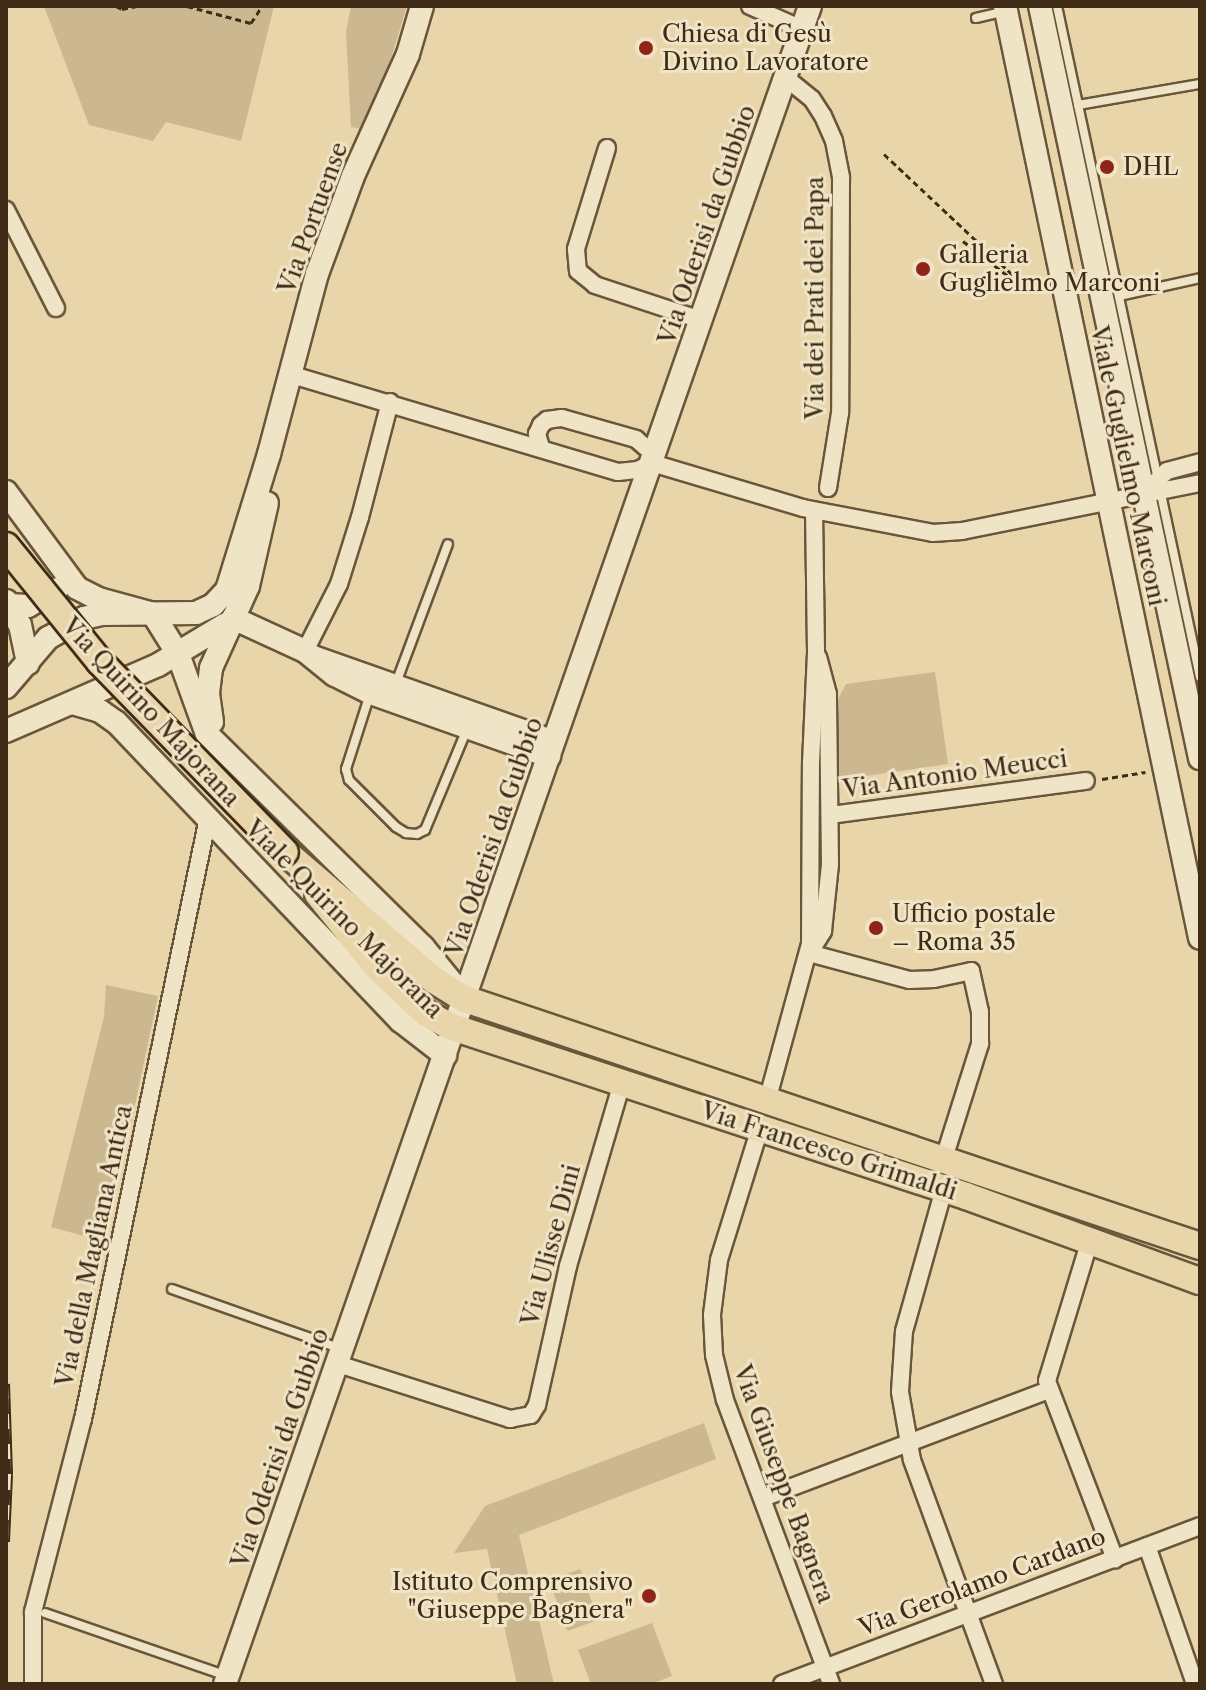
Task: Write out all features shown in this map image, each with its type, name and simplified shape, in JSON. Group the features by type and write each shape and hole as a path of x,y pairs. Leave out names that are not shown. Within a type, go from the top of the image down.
{"main road":[{"name":"Via Portuense","path":"6,687 54,634 84,618 102,614 196,613 223,596 237,565 331,234 408,54 422,6"},
{"name":"Via Oderisi da Gubbio","path":"227,1680 810,6"},
{"name":"Viale Guglielmo Marconi","path":"1040,6 1155,487 1200,754"},
{"name":"Viale Guglielmo Marconi","path":"1006,8 1200,938"},
{"name":"Via Portuense","path":"224,751 210,715 208,683 215,651 248,586 262,534 268,495 269,454"},
{"path":"6,492 66,578 93,597 153,614 178,654 203,727 423,947 465,999"},
{"name":"Via Quirino Majorana","path":"6,546 100,662 303,871 434,980 465,999"},
{"path":"7,603 28,606 59,588 66,578"},
{"name":"Via Quirino Majorana","path":"7,603 22,631 28,663"},
{"path":"6,731 178,654 233,618 305,651 335,675 371,693 467,728 552,748"},
{"name":"Via Quirino Majorana","path":"72,703 100,711 116,722 208,818"},
{"name":"Viale Quirino Majorana","path":"208,818 401,1021 445,1055"},
{"name":"Via Quirino Majorana","path":"303,871 328,909 378,968 426,1013 455,1028"},
{"name":"Via Francesco Grimaldi","path":"465,999 1200,1246"},
{"name":"Via Francesco Grimaldi","path":"455,1028 944,1189 1200,1281"}],"street":[{"path":"750,6 802,29"},
{"name":"Via dei Prati dei Papa","path":"786,78 812,99 823,116 840,169 843,338 840,425 830,480"},
{"path":"607,148 576,249 578,271 590,283 701,320"},
{"path":"6,210 56,308"},
{"path":"289,374 618,472 642,469 652,463 814,511 896,529 947,533 1109,501 1155,487 1200,483"},
{"path":"390,402 339,584 305,651 396,683 552,748"},
{"path":"541,447 537,434 541,425 547,420 562,418 636,439 650,451 652,463"},
{"path":"1155,487 1175,467 1200,462"},
{"path":"767,1101 809,953 812,694 816,652 814,511"},
{"path":"809,953 820,941 825,924 830,815 828,694 816,652"},
{"name":"Via Antonio Meucci","path":"830,815 1092,780"},
{"name":"Via della Magliana Antica","path":"33,1684 33,1612 83,1419 208,818"},
{"path":"809,953 909,980 934,979 971,971 980,1012 980,1044 944,1158"},
{"name":"Via Ulisse Dini","path":"340,1356 510,1419 527,1418 537,1405 568,1266 622,1082"},
{"name":"Via Giuseppe Bagnera","path":"760,1128 722,1247 712,1333 721,1388 831,1684"},
{"path":"944,1189 901,1351 900,1392 907,1443 994,1684"},
{"path":"1090,1240 1047,1377 1049,1390 1115,1559"},
{"path":"763,1498 1049,1390"},
{"name":"Via Gerolamo Cardano","path":"782,1684 1200,1526"},
{"path":"1147,1546 1195,1684"}],"lane":[{"name":"Viale Guglielmo Marconi","path":"1057,6 1119,296 1155,487 1200,677"},
{"path":"976,18 1006,8"},
{"path":"1078,105 1200,84"},
{"path":"1119,296 1200,278"},
{"path":"396,683 448,544"},
{"path":"371,693 346,769 349,780 396,827 406,833 417,834 425,830 467,728"},
{"path":"172,1289 340,1356"},
{"path":"45,1613 227,1680"}],"path":[{"path":"116,6 122,9 137,6"},
{"path":"187,6 251,23 262,6"},
{"path":"884,154 1017,279 1045,289 1021,286 963,241"},
{"name":"Via Antonio Meucci","path":"1092,780 1145,772"}],"shaded area":[{"path":"44,6 274,6 241,141 166,122 153,141 89,125"},
{"path":"351,6 407,6 380,94 362,129 351,127 346,32"},
{"path":"935,672 948,764 839,780 836,703 846,684"},
{"path":"106,985 158,996 106,1242 51,1227 104,1017"},
{"path":"704,1423 716,1459 519,1535 554,1684 517,1684 487,1549 454,1553 485,1506"},
{"path":"580,1569 598,1620 567,1631 549,1580"},
{"path":"652,1623 672,1676 651,1684 591,1684 578,1650"}],"railway":[{"path":"6,1384 9,1475 6,1542"}],"place":[{"name":"Chiesa di Gesù Divino Lavoratore","path":"646,48"},
{"name":"DHL","path":"1107,167"},
{"name":"Galleria Guglielmo Marconi","path":"923,269"},
{"name":"Ufficio postale – Roma 35","path":"876,928"},
{"name":"Istituto Comprensivo \"Giuseppe Bagnera\"","path":"649,1596"}]}
